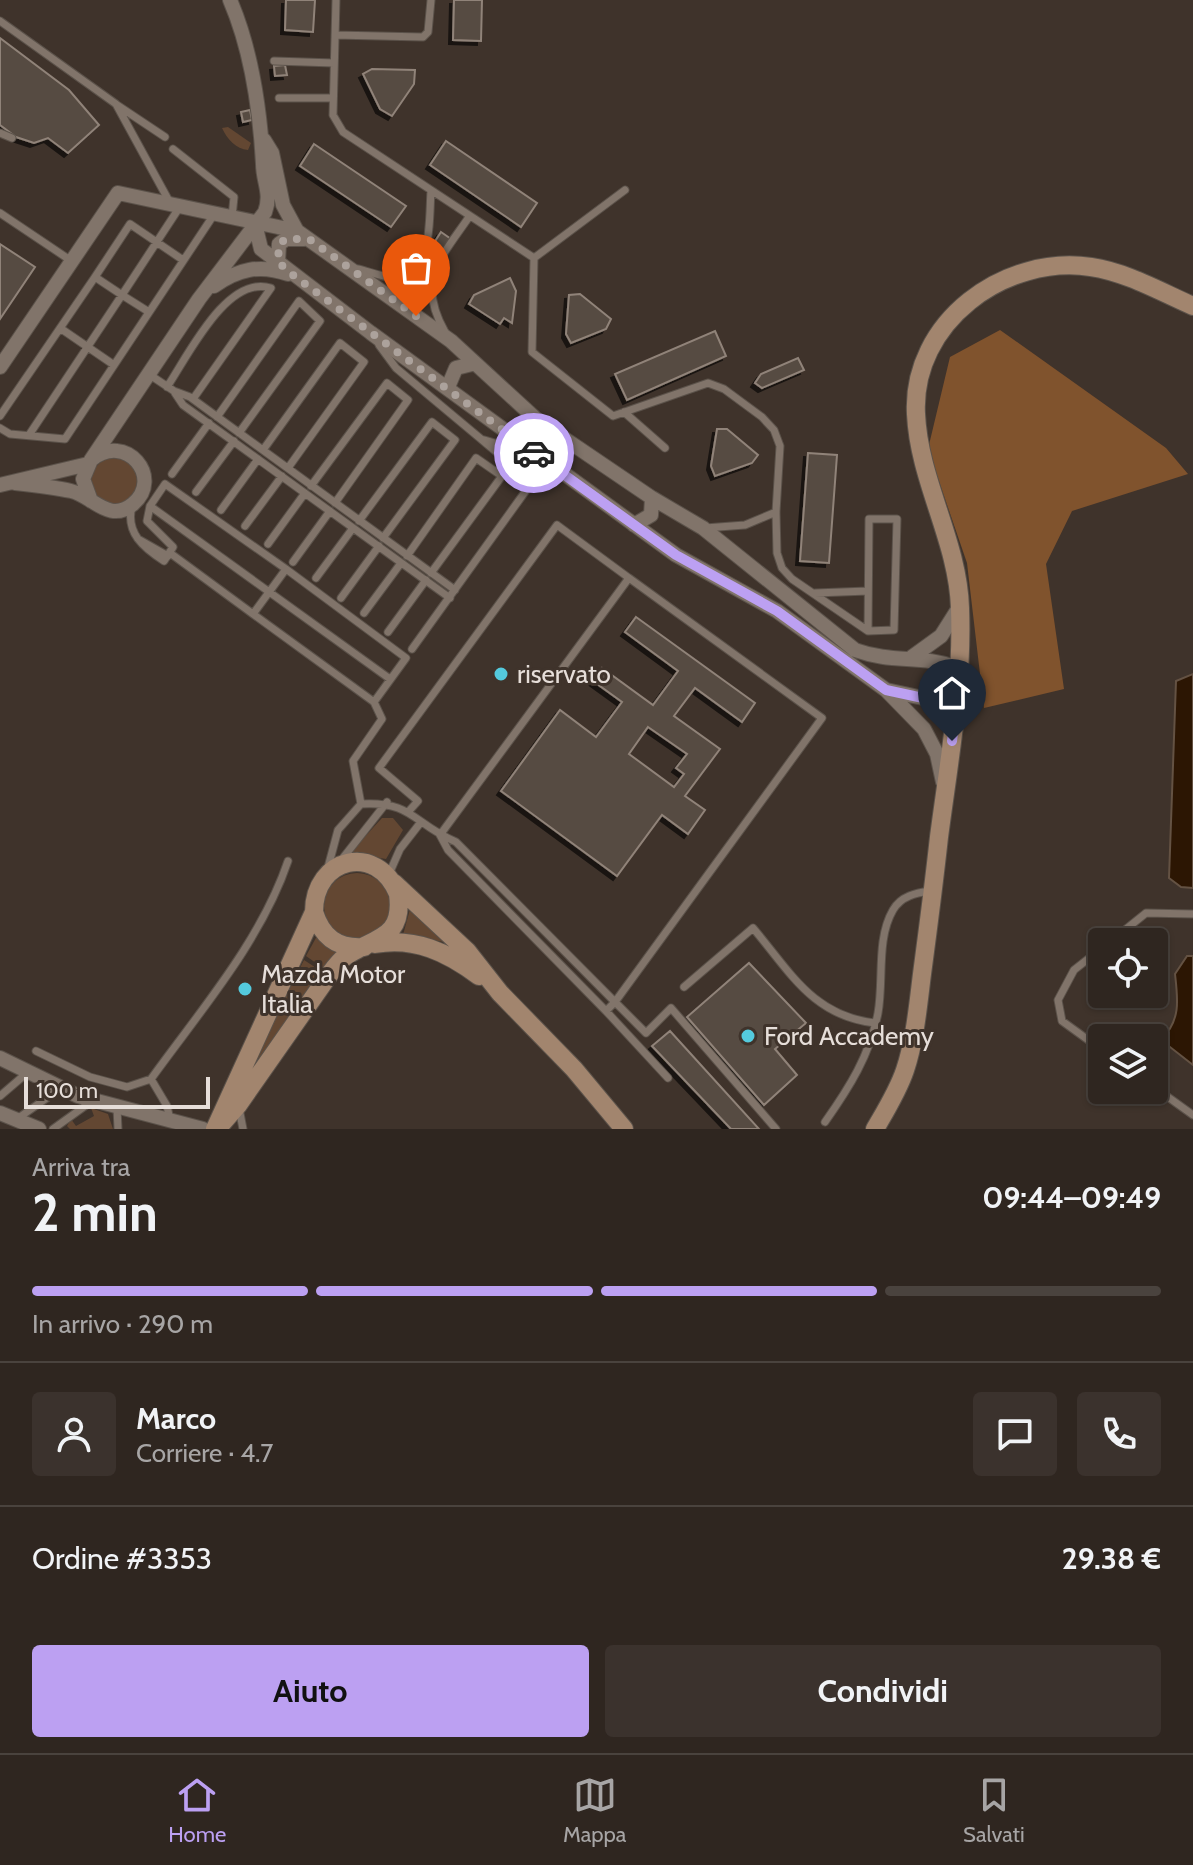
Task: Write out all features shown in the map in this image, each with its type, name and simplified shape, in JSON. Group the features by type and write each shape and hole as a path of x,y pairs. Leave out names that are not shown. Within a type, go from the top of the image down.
{"street":[{"path":"91,501 83,484 89,462 269,200 262,168 264,140 255,85 230,0"},
{"path":"264,140 272,153 283,205 303,235"},
{"path":"0,367 118,193 176,202 303,235 451,341 472,364 537,420 652,498 703,528 855,650 881,660 932,658 958,668"},
{"path":"255,224 261,249 536,455 676,555 777,611 886,690 924,729 937,754 945,792"},
{"path":"278,262 279,244 303,235"},
{"path":"875,1129 906,1068 917,1011 958,696 960,606 950,549 922,456 916,413 922,369 948,322 971,298 992,284 1053,267 1106,270 1193,306"},
{"path":"199,299 229,275 241,270 272,268 293,275"},
{"path":"448,387 456,368 472,364"},
{"path":"8,484 73,491 111,511 133,504 142,492 144,476 120,434 120,414"},
{"path":"8,484 89,462 114,450 131,455"},
{"path":"634,525 651,515 652,498"},
{"path":"908,659 941,636 960,606"},
{"path":"886,690 923,698 958,696"},
{"path":"216,1129 314,912 315,891 331,871 362,862 391,880 467,951 500,993 574,1069 624,1129"},
{"path":"216,1129 238,1105 344,957 386,936 398,916 399,905 391,880"},
{"path":"314,912 321,930 333,941 369,946 396,940 431,947 457,960 500,993"},
{"path":"1,1061 147,1122 170,1120 203,1129"},
{"path":"8,1119 39,1129"}],"lane":[{"path":"336,0 333,115 343,132 534,258"},
{"path":"335,35 423,37 428,32 431,0"},
{"path":"0,21 165,137"},
{"path":"274,61 334,63"},
{"path":"279,98 333,98"},
{"path":"29,435 157,242 176,202 116,104"},
{"path":"0,133 12,138"},
{"path":"173,149 234,197 232,217"},
{"path":"534,258 625,190"},
{"path":"353,268 399,278 412,272 422,259 426,242 431,191"},
{"path":"0,428 10,434 65,439 215,212"},
{"path":"0,213 70,260"},
{"path":"451,341 433,310 431,274 469,217"},
{"path":"0,416 130,224 183,260"},
{"path":"534,258 532,352 613,416 708,383 724,389 774,430 781,454 776,512 778,561 786,574 868,631 894,630 897,519 869,519 868,631"},
{"path":"95,277 149,312"},
{"path":"170,389 230,298 252,286 271,288 193,399"},
{"path":"217,417 299,301 320,321 239,433"},
{"path":"60,328 114,365"},
{"path":"371,333 396,368 528,479 530,485 412,649"},
{"path":"263,450 340,343 364,362 288,468"},
{"path":"148,373 170,389 193,399 288,468 383,538 404,559"},
{"path":"311,486 387,383 408,400 335,503"},
{"path":"170,389 183,405 353,528 404,559 452,594"},
{"path":"624,412 665,448"},
{"path":"359,521 432,422 455,440 383,538"},
{"path":"172,474 209,423"},
{"path":"481,439 536,455"},
{"path":"196,492 234,441"},
{"path":"364,613 476,458 502,476 388,632"},
{"path":"221,510 258,459"},
{"path":"245,526 282,476"},
{"path":"169,554 149,525 150,506 165,484 406,658 374,702"},
{"path":"268,544 305,493"},
{"path":"133,504 131,525 138,539 169,554 374,702 382,719 353,761 361,804"},
{"path":"150,506 390,679"},
{"path":"293,562 330,511"},
{"path":"703,528 745,525 776,512"},
{"path":"409,811 418,801 379,768 557,525 822,718 606,1011"},
{"path":"316,578 353,528"},
{"path":"341,598 379,546"},
{"path":"253,614 286,569"},
{"path":"440,835 629,578"},
{"path":"813,593 868,591"},
{"path":"331,871 387,802"},
{"path":"331,871 338,830 361,804 387,802 409,811 440,835 456,842 646,1033 671,1008 776,1129"},
{"path":"391,880 400,849 421,822"},
{"path":"440,835 448,850 668,1078"},
{"path":"36,1051 90,1077 127,1087 151,1079 232,967 281,884 288,861"},
{"path":"825,1122 854,1080 875,1023 884,934 893,909 902,899 932,891"},
{"path":"1127,928 1146,913 1193,914"},
{"path":"684,987 753,928 817,1004 852,1021 875,1023"},
{"path":"1088,959 1074,970 1058,1000 1062,1021 1088,1040"},
{"path":"0,1096 28,1072"},
{"path":"151,1079 167,1106 170,1120"},
{"path":"8,1119 61,1088"},
{"path":"1168,1097 1193,1115"},
{"path":"53,1129 92,1101"},
{"path":"238,1105 243,1129"},
{"path":"117,1108 118,1129"}],"shaded area":[{"path":"228,127 251,143 248,150 229,140 222,128"},
{"path":"1000,330 1166,448 1188,474 1072,511 1046,564 1064,689 984,708 967,563 928,449 950,357"},
{"path":"114,458 130,465 137,481 130,497 114,504 98,497 91,481 98,465"},
{"path":"1193,674 1193,888 1181,887 1169,878 1176,681"},
{"path":"382,818 393,818 403,830 386,859 350,853"},
{"path":"351,873 363,873 375,878 385,888 390,906 388,919 375,934 363,939 351,939 339,934 329,924 324,912 324,900 329,888 339,878"},
{"path":"410,909 444,942 403,935"},
{"path":"317,936 337,952 326,970 306,956"},
{"path":"1187,956 1193,956 1193,1065 1168,1045 1168,1031 1175,1017 1177,1001 1175,974"},
{"path":"304,960 324,973 259,1059 256,1055"},
{"path":"91,1108 108,1114 113,1129 70,1129 67,1126 71,1119 76,1126 94,1116"}],"building":[{"path":"286,0 315,0 313,32 285,30"},
{"path":"454,0 482,0 481,41 453,40"},
{"path":"0,38 69,90 99,125 68,153 48,138 34,143 16,137 0,125"},
{"path":"285,65 287,75 275,76 274,66"},
{"path":"372,69 415,70 414,84 392,116 380,109 363,74"},
{"path":"250,110 252,120 243,122 241,112"},
{"path":"446,141 537,203 521,227 430,165"},
{"path":"314,144 406,206 391,227 300,166"},
{"path":"441,232 451,239 443,250 434,243"},
{"path":"0,244 35,267 0,319"},
{"path":"510,278 516,291 512,323 504,318 500,324 469,304 474,295"},
{"path":"580,294 611,319 606,329 571,343 566,334 569,295"},
{"path":"715,331 726,356 627,400 615,374"},
{"path":"798,358 804,370 762,388 755,383 761,374"},
{"path":"717,429 727,429 758,455 752,463 715,476 711,466"},
{"path":"808,453 837,455 829,563 800,561"},
{"path":"636,617 755,703 742,722 695,688 674,716 720,749 685,796 705,810 688,834 662,815 617,876 501,791 560,710 596,737 622,702 593,681 602,668 653,705 678,671 625,632","holes":["648,727 687,754 676,768 684,774 674,787 629,754"]},
{"name":"Ford Accademy","path":"749,963 806,1023 775,1049 797,1075 764,1105 687,1017"},
{"path":"670,1031 759,1129 731,1129 652,1046"}],"way so far":[{"path":"416,316 309,239 286,239 279,244 278,262 293,275 534,453"}],"place":[{"name":"riservato","path":"501,674"},
{"name":"Mazda Motor Italia","path":"245,989"},
{"name":"Ford Accademy","path":"748,1036"}],"route":[{"path":"534,453 676,555 777,611 886,690 923,698 958,696 952,741"}]}
